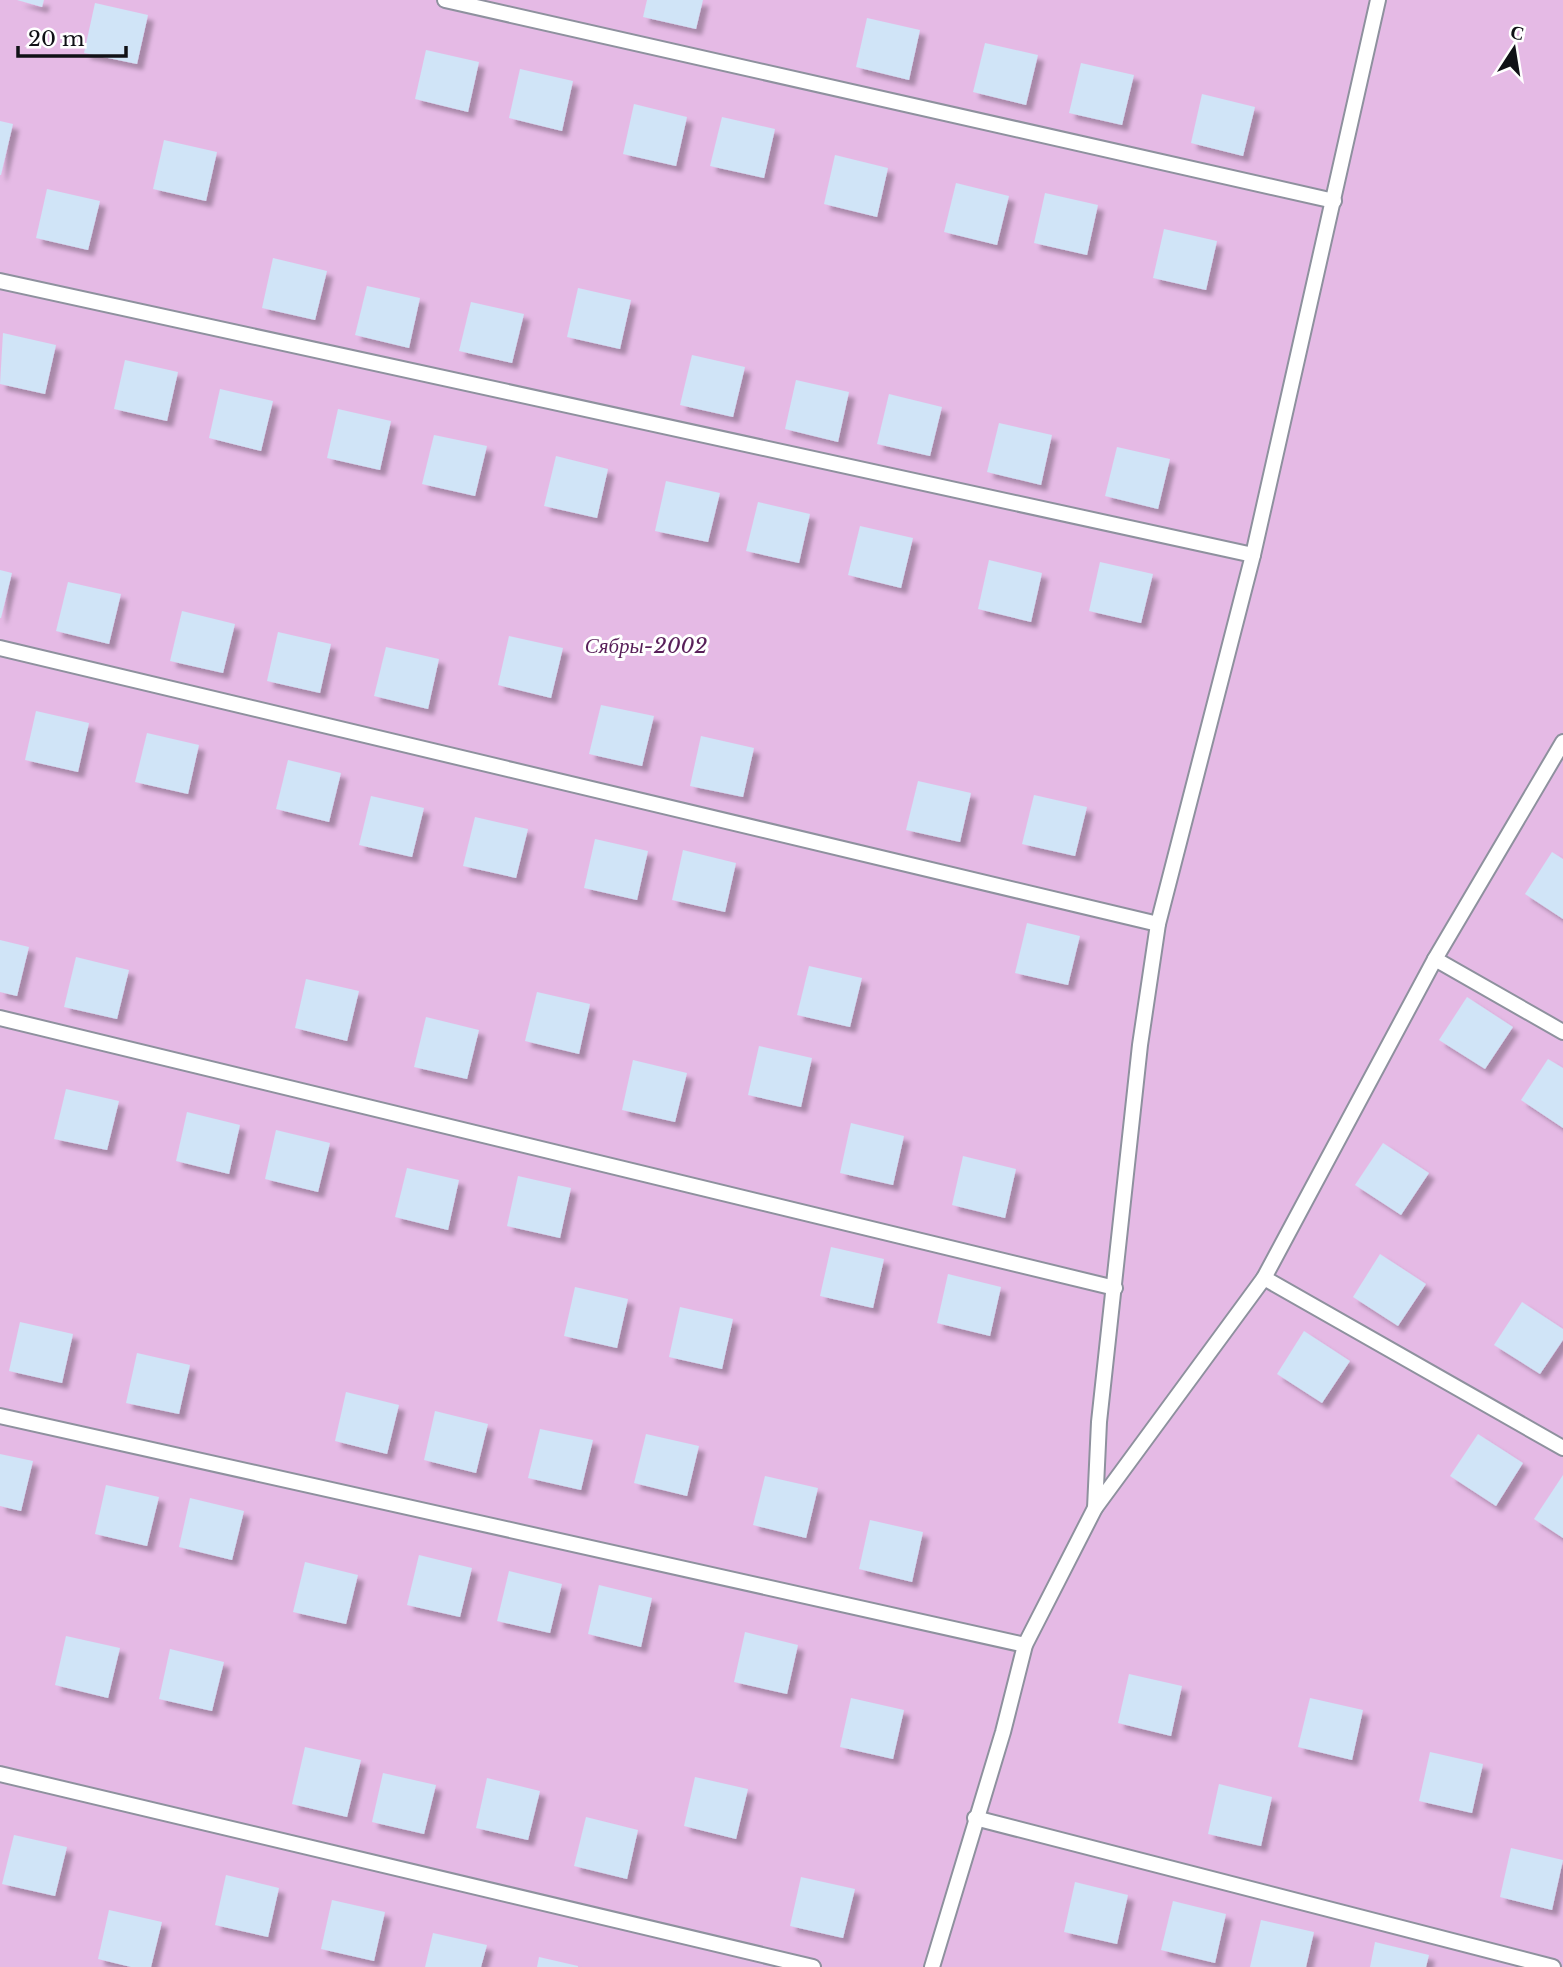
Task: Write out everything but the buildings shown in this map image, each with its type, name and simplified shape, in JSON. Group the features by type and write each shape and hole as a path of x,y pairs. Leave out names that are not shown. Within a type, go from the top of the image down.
{"lane":[{"path":"445,0 1334,201"},
{"path":"1095,1508 1099,1422 1140,1045 1158,924 1253,555 1378,0"},
{"path":"0,281 1253,555"},
{"path":"0,648 1158,924"},
{"path":"932,1967 1003,1732 1025,1645 1095,1508 1264,1278 1435,959 1563,741"},
{"path":"1435,959 1563,1032"},
{"path":"0,1018 1115,1288"},
{"path":"1264,1278 1563,1448"},
{"path":"0,1416 1025,1645"},
{"path":"0,1774 813,1967"},
{"path":"975,1818 1553,1967"}],"green space":[{"name":"Сябры-2002","path":"0,0 1563,0 1563,1967 0,1967"}]}
